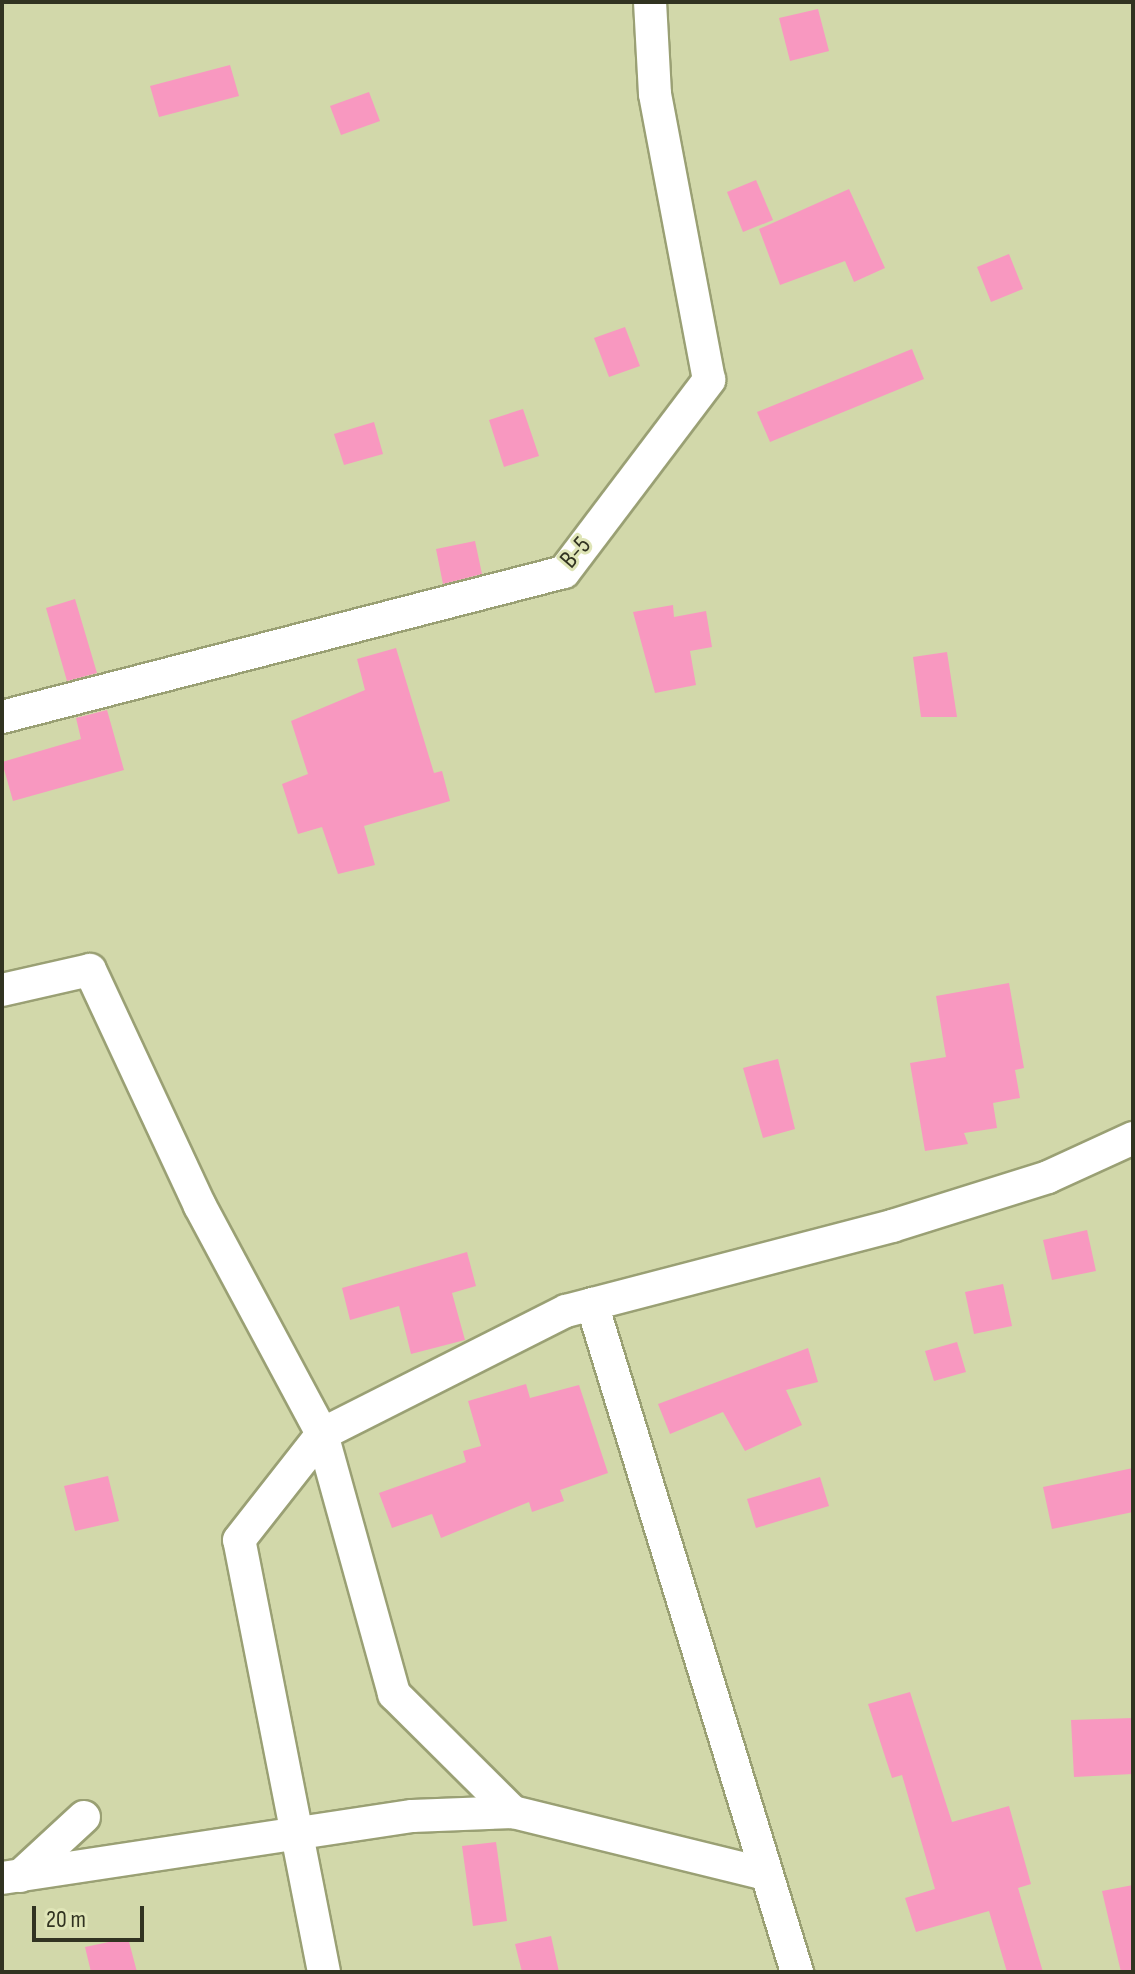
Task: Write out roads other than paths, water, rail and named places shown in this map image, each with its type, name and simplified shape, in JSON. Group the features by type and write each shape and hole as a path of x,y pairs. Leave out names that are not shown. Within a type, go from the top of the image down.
{"street":[{"name":"B-5","path":"2,717 564,572 709,380 655,94 650,2"},
{"path":"2,990 90,970 200,1206 322,1434 394,1694 513,1812"},
{"path":"324,1972 295,1838 239,1540 322,1434 592,1304 892,1226 1048,1177 1133,1138"},
{"path":"592,1304 797,1972"},
{"path":"11,1877 295,1838 412,1816 513,1812 766,1874"},
{"path":"11,1877 84,1817"}]}
